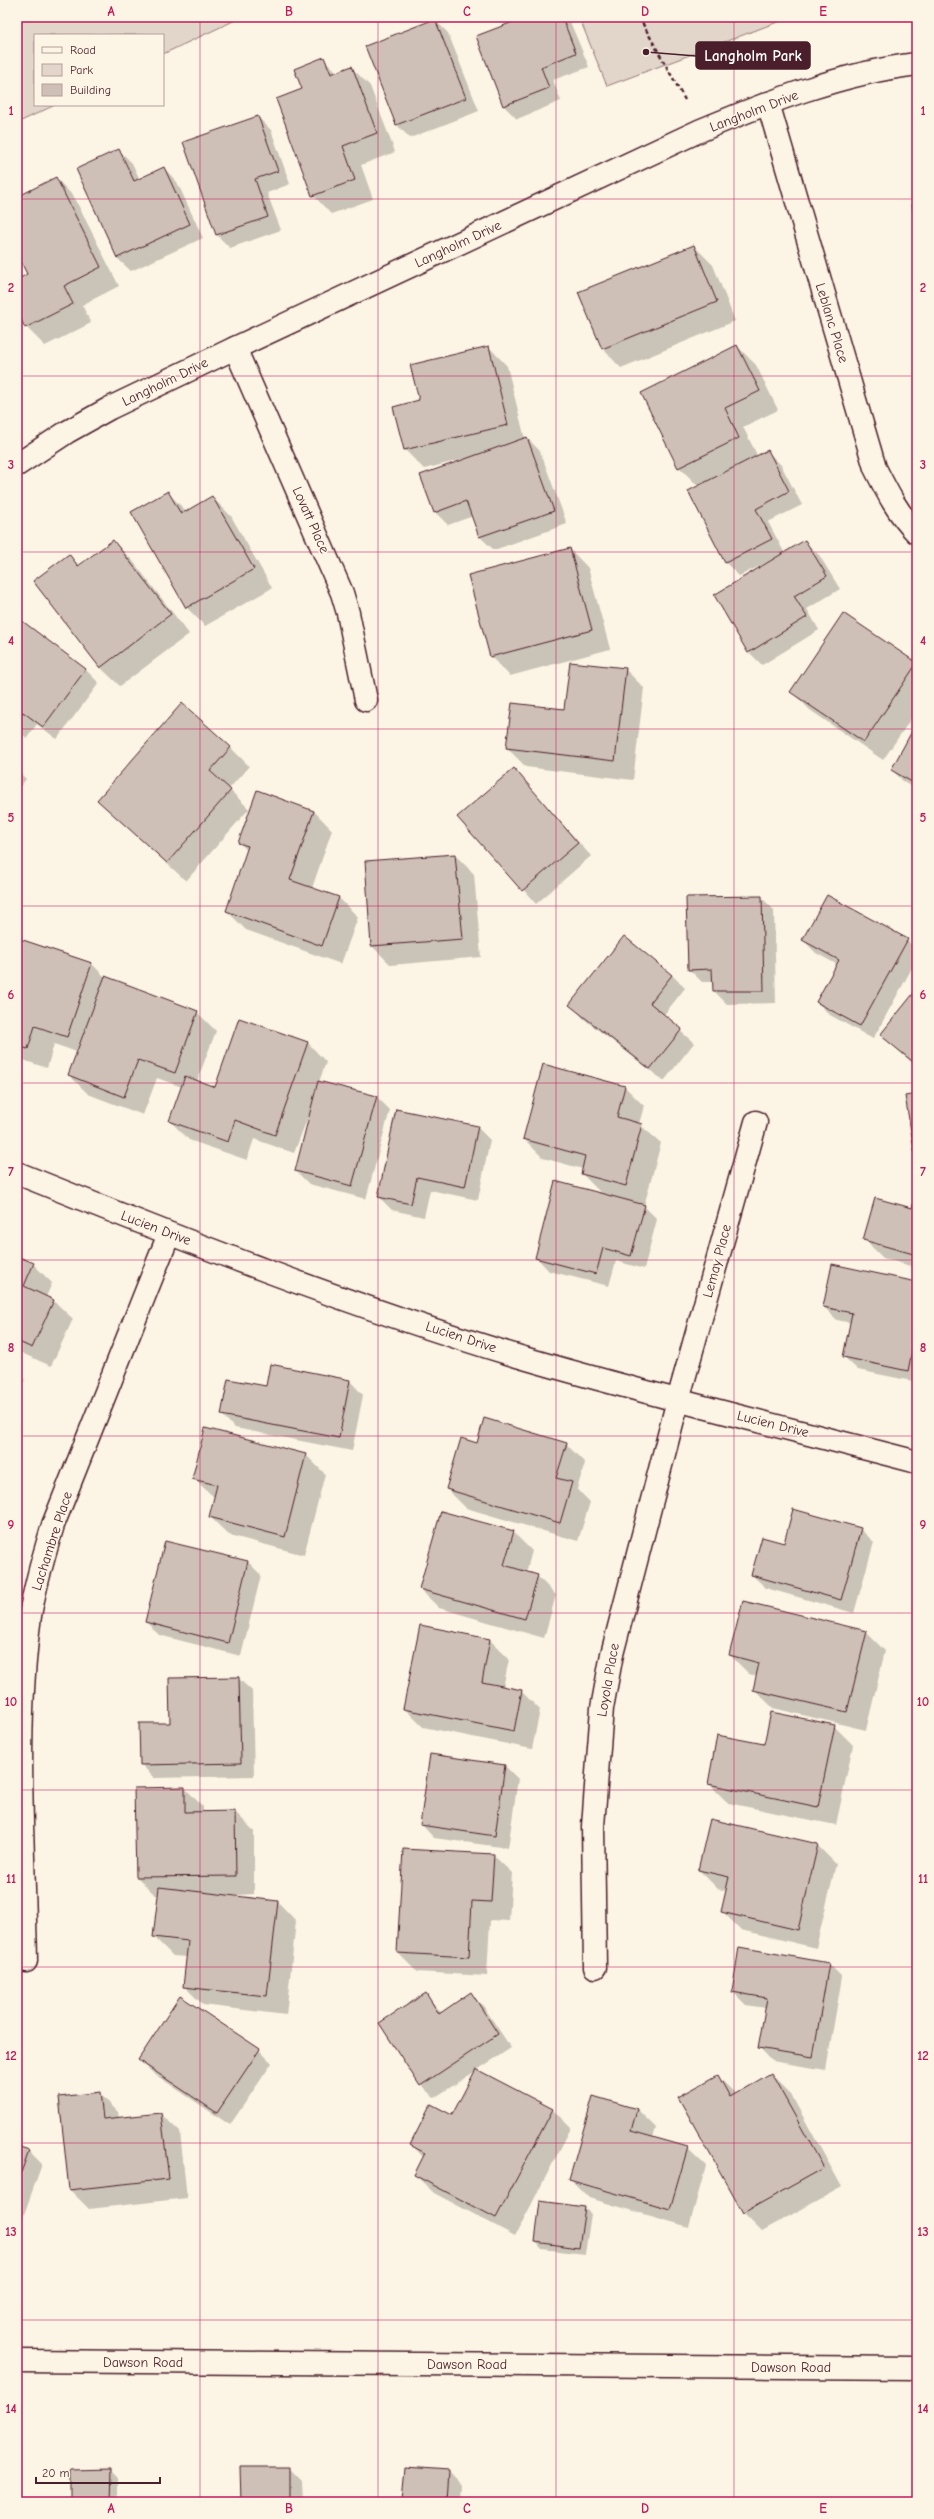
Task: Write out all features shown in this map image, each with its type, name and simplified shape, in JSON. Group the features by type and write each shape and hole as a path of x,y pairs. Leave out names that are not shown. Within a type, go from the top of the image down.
{"street":[{"name":"Langholm Drive","path":"17,465 67,432 110,408 235,348 699,132 768,102 841,81 917,64"},
{"name":"Leblanc Place","path":"768,102 875,468 889,496 917,533"},
{"name":"Lovatt Place","path":"235,348 342,593 348,613 366,700"},
{"name":"Lemay Place","path":"678,1400 756,1122"},
{"name":"Lucien Drive","path":"17,1173 169,1234 397,1316 517,1356 678,1400 917,1462"},
{"name":"Lachambre Place","path":"26,1961 21,1730 30,1615 40,1569 54,1525 169,1234"},
{"name":"Loyola Place","path":"595,1967 593,1826 602,1708 624,1603 678,1400"},
{"name":"Dawson Road","path":"17,2361 917,2368"}],"path":[{"path":"639,17 686,101"}],"green space":[{"path":"17,17 242,17 164,54 164,34 34,34 34,106 53,106 17,123"},
{"path":"579,17 791,17 607,86"}],"building":[{"path":"526,17 562,17 576,53 541,67 549,88 503,106 476,36"},
{"path":"435,19 466,98 396,125 365,46"},
{"path":"324,57 331,74 352,66 377,133 343,146 355,180 312,196 276,99 302,89 294,69"},
{"path":"258,116 278,171 255,179 268,217 216,235 183,142"},
{"path":"119,149 134,181 164,167 190,224 117,258 76,169"},
{"path":"56,177 101,267 64,286 73,304 25,328 17,311 17,280 27,274 17,254 17,197"},
{"path":"917,203 917,224 912,205"},
{"path":"694,245 717,302 602,349 578,292"},
{"path":"737,345 760,391 725,408 739,438 678,468 641,393"},
{"path":"489,346 508,425 404,450 393,407 419,400 410,365"},
{"path":"527,437 554,511 479,537 466,501 434,513 420,475"},
{"path":"768,450 789,491 756,509 772,539 725,563 688,491"},
{"path":"168,491 181,514 212,496 254,569 186,608 131,512"},
{"path":"113,540 171,614 100,668 33,581 69,554 78,566"},
{"path":"805,540 827,576 794,596 807,617 748,653 714,595"},
{"path":"570,548 592,630 490,657 468,575"},
{"path":"843,613 917,663 864,742 790,692"},
{"path":"17,617 86,669 43,727 23,712 17,720"},
{"path":"570,662 626,668 615,761 506,748 512,703 564,709"},
{"path":"182,703 231,747 210,771 231,790 167,863 97,800"},
{"path":"917,722 917,785 891,770"},
{"path":"514,768 578,843 522,891 457,817"},
{"path":"257,790 314,811 290,880 339,897 322,946 226,911 248,846 238,843"},
{"path":"455,854 463,939 371,946 365,861"},
{"path":"827,895 908,939 860,1026 816,1002 839,960 802,940"},
{"path":"762,896 764,991 713,991 712,969 688,970 686,897"},
{"path":"624,936 672,975 650,1003 682,1029 650,1069 569,1005"},
{"path":"17,938 92,963 67,1037 35,1026 28,1049 17,1046"},
{"path":"105,976 198,1011 175,1073 138,1060 124,1097 68,1075"},
{"path":"917,989 917,1065 880,1035"},
{"path":"239,1018 308,1042 275,1135 235,1120 228,1142 169,1121 185,1076 215,1087"},
{"path":"543,1064 625,1086 617,1117 642,1124 626,1186 581,1174 585,1156 523,1139"},
{"path":"318,1081 377,1096 352,1186 295,1171"},
{"path":"917,1094 917,1155 915,1155 905,1096"},
{"path":"396,1109 478,1126 465,1187 417,1177 411,1204 378,1197"},
{"path":"555,1181 645,1205 631,1256 603,1248 596,1274 535,1258"},
{"path":"917,1190 917,1255 863,1240 875,1198 912,1208"},
{"path":"17,1256 34,1263 24,1286 54,1300 32,1348 17,1341"},
{"path":"832,1264 917,1282 917,1326 908,1371 843,1357 852,1313 823,1307"},
{"path":"270,1364 350,1380 339,1438 221,1415 228,1379 266,1386"},
{"path":"484,1418 567,1443 556,1478 572,1482 560,1523 446,1489 461,1438 477,1443"},
{"path":"205,1428 306,1454 285,1537 209,1517 217,1485 192,1479"},
{"path":"793,1509 861,1528 841,1600 751,1575 762,1537 784,1543"},
{"path":"441,1511 514,1531 504,1565 538,1575 525,1619 419,1589"},
{"path":"165,1541 248,1561 228,1643 145,1622"},
{"path":"743,1601 867,1631 847,1712 753,1690 759,1663 729,1655"},
{"path":"420,1625 490,1639 482,1682 522,1690 514,1731 403,1709"},
{"path":"239,1677 241,1763 140,1765 139,1723 170,1723 169,1678"},
{"path":"771,1712 835,1725 818,1807 708,1784 717,1735 764,1744"},
{"path":"430,1754 505,1765 495,1836 420,1825"},
{"path":"185,1787 185,1812 235,1811 236,1876 136,1877 134,1788"},
{"path":"710,1819 818,1844 798,1930 721,1912 729,1877 698,1870"},
{"path":"403,1849 494,1854 491,1902 472,1901 469,1957 397,1953"},
{"path":"159,1887 278,1901 267,1996 183,1987 188,1941 153,1937"},
{"path":"739,1947 829,1963 813,2057 758,2048 767,1998 732,1992"},
{"path":"471,1992 498,2034 420,2086 379,2023 426,1993 439,2014"},
{"path":"180,1996 260,2049 217,2113 138,2060"},
{"path":"476,2069 553,2109 496,2218 414,2175 425,2153 410,2145 431,2104 452,2115"},
{"path":"771,2073 824,2168 743,2213 678,2097 718,2075 730,2097"},
{"path":"100,2092 103,2119 161,2113 169,2179 69,2190 59,2097"},
{"path":"593,2096 637,2109 631,2131 688,2147 670,2209 569,2180"},
{"path":"17,2146 29,2150 17,2184"},
{"path":"540,2201 585,2207 579,2248 535,2242"},
{"path":"240,2467 290,2467 290,2502 241,2502"},
{"path":"405,2467 449,2470 447,2502 402,2502"},
{"path":"112,2469 111,2502 70,2502 70,2470"}],"place":[{"name":"Langholm Park","path":"646,52"}]}
